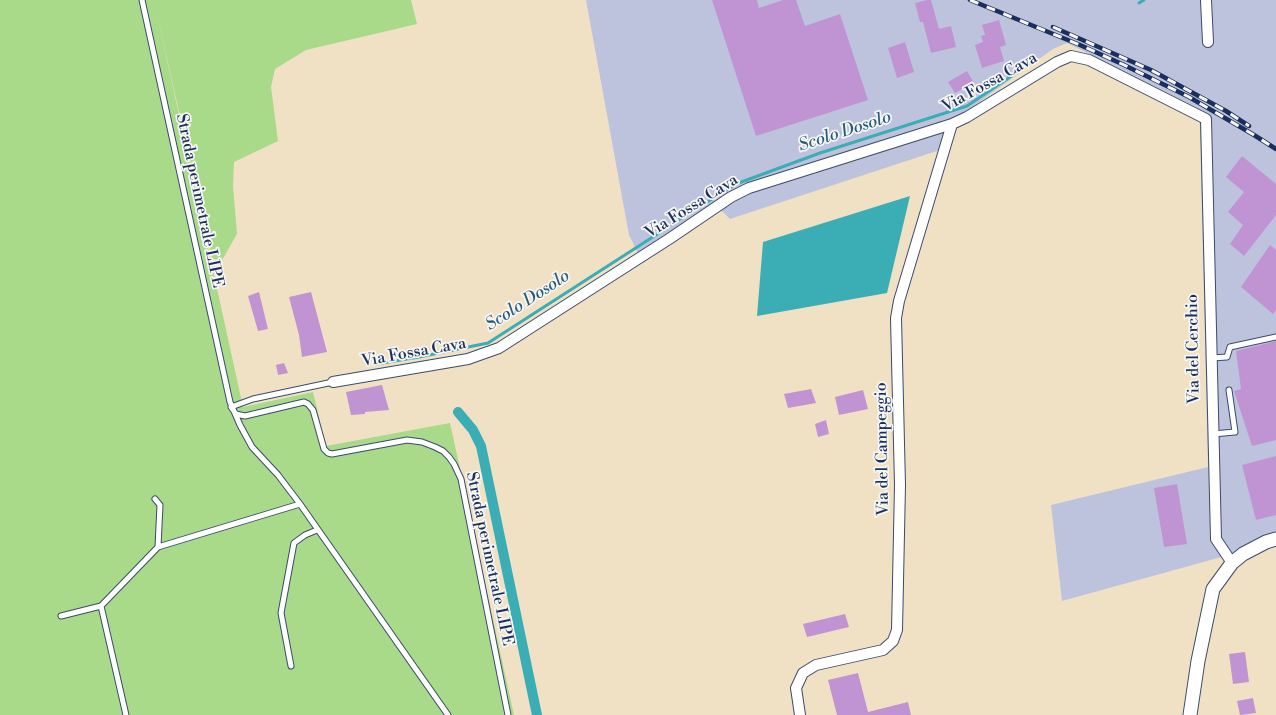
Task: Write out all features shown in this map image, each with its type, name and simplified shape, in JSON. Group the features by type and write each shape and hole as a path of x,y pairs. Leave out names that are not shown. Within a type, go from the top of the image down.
{"street":[{"path":"1206,0 1208,42"},
{"name":"Via Fossa Cava","path":"333,382 468,359 487,354 518,337 731,197 749,188 952,124 967,117 1057,62 1071,56"},
{"name":"Via del Cerchio","path":"1071,56 1089,60 1206,119 1216,539 1232,563"},
{"name":"Via del Campeggio","path":"800,715 796,688 803,673 816,666 883,650 893,641 897,630 900,485 896,318 899,301 952,124"},
{"path":"1190,715 1198,661 1212,589 1232,563 1243,554 1266,542 1276,539"}],"lane":[{"name":"Strada perimetrale LIPE","path":"142,0 225,386 231,407 252,447 278,475 300,504 448,715"},
{"path":"1212,358 1227,357 1230,347 1276,337"},
{"path":"231,407 252,399 333,382"},
{"path":"1213,434 1236,432 1229,390"},
{"name":"Strada perimetrale LIPE","path":"231,407 236,414 245,416 304,402 313,410 324,449 328,453 332,454 407,440 422,442 436,447 449,457 461,479 508,715"},
{"path":"155,500 160,505 158,547"},
{"path":"61,616 101,606 158,547 300,504"},
{"path":"291,666 281,613 294,543 305,535 317,530"},
{"path":"101,606 126,715"}],"shaded area":[{"path":"586,0 1276,0 1276,542 1062,601 1051,505 1208,467 1200,127 1198,108 1067,43 1053,49 968,110 969,119 956,127 943,149 730,219 714,203 638,253 629,235"}],"green space":[{"path":"0,0 411,0 417,24 306,50 275,69 271,87 278,141 234,162 233,186 237,234 221,262 212,258 156,10 243,407 313,392 326,446 450,423 514,715 0,715"}],"water":[{"path":"910,196 887,293 757,316 763,242"}],"building":[{"path":"712,0 757,0 759,8 783,0 796,0 805,26 840,14 868,100 756,136"},
{"path":"931,0 939,29 951,26 956,47 931,53 923,22 920,22 915,3"},
{"path":"999,20 1006,45 1000,47 1004,61 982,68 975,45 983,42 981,36 985,35 982,25"},
{"path":"905,42 914,72 897,78 888,48"},
{"path":"967,71 974,83 955,93 948,82"},
{"path":"1242,156 1276,184 1276,215 1244,256 1230,244 1243,225 1228,212 1244,192 1226,177"},
{"path":"1270,245 1276,250 1276,310 1273,314 1241,287"},
{"path":"259,292 268,329 258,331 248,296"},
{"path":"311,292 327,352 302,357 299,335 289,297"},
{"path":"1276,341 1276,440 1252,446 1234,391 1241,389 1236,351"},
{"path":"284,363 288,373 278,375 276,365"},
{"path":"382,385 389,410 351,415 346,392"},
{"path":"811,389 816,403 788,408 784,394"},
{"path":"863,390 868,409 839,415 835,397"},
{"path":"826,420 829,434 818,437 815,424"},
{"path":"1276,456 1276,515 1256,520 1242,465"},
{"path":"1177,484 1187,544 1164,547 1154,488"},
{"path":"845,614 849,627 807,637 803,624"},
{"path":"1245,652 1249,682 1233,684 1229,654"},
{"path":"858,673 868,712 908,702 911,715 837,715 828,680"},
{"path":"1253,698 1256,713 1240,715 1237,701"}],"waterway":[{"name":"Scolo Dosolo","path":"1139,3 1144,0"},
{"name":"Scolo Dosolo","path":"670,225 736,184 820,153 967,106 1029,64"},
{"name":"Scolo Dosolo","path":"376,364 488,343 659,233"},
{"path":"458,412 473,430 481,446 537,715"}],"railway":[{"path":"970,0 1080,45 1122,64 1189,97 1276,149"},
{"path":"1053,27 1151,70 1226,111 1249,126"}]}
